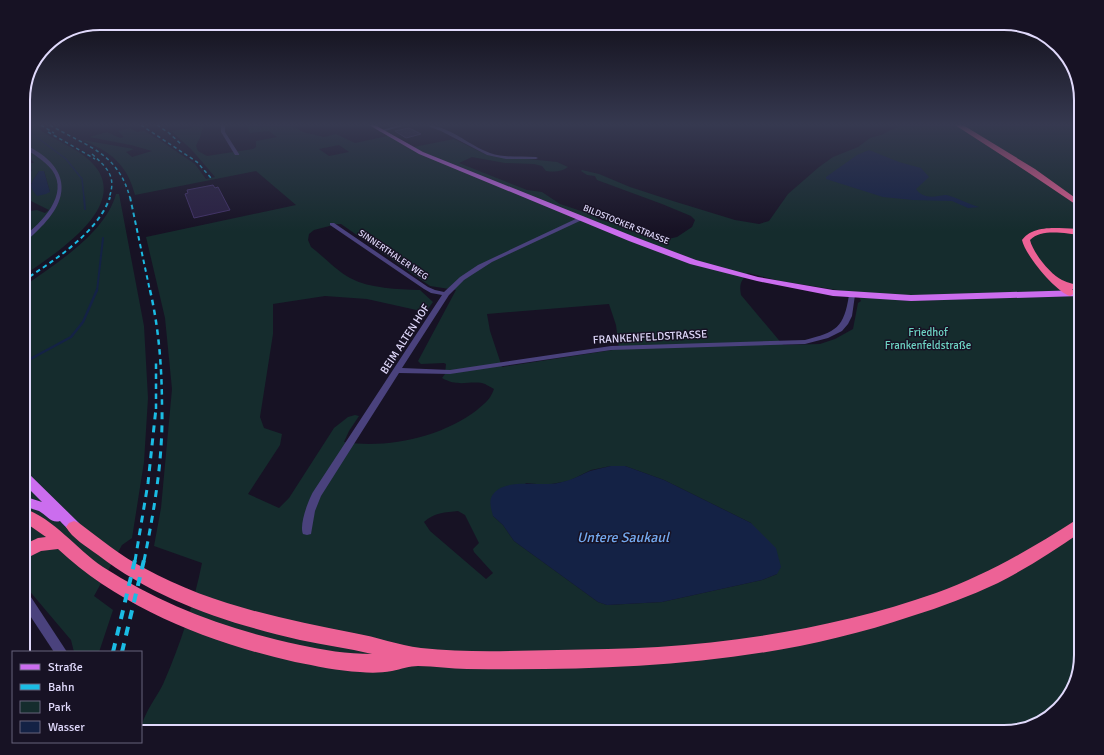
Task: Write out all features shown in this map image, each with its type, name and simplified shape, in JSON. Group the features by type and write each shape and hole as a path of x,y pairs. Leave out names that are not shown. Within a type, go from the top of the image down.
{"highway":[{"path":"1014,160 1046,180 1074,201"},
{"path":"1046,180 1074,194"},
{"path":"1066,293 1026,246 1026,240 1030,235 1040,232 1074,232"},
{"path":"1055,279 1074,286"},
{"path":"30,518 37,521 96,572 165,610 222,633 274,649 360,663 380,663 417,656"},
{"path":"74,527 94,544 136,573 176,592 231,613 264,623 322,636 374,645 417,656 473,659 642,657 733,648 787,640 876,619 953,594 996,575 1052,544 1074,528"},
{"path":"30,548 41,536 44,528"},
{"path":"30,550 48,543 60,542"}],"main road":[{"name":"BILDSTOCKER STRASSE","path":"439,160 666,252 726,271 790,286 852,295 887,297 937,298 1074,293"},
{"path":"30,482 74,527"},
{"path":"30,503 44,508 74,527"}],"street":[{"path":"30,235 51,213 60,195 61,185 57,174 44,160"},
{"name":"BEIM ALTEN HOF","path":"307,531 310,510 316,495 434,315 446,294 454,285 472,271 582,218"},
{"name":"SINNERTHALER WEG","path":"332,224 426,288 433,292 446,294"},
{"name":"FRANKENFELDSTRASSE","path":"398,370 450,372 585,351 633,346 806,342 830,335 843,328 846,323 852,295"},
{"path":"30,606 60,651"}],"green space":[{"path":"32,160 88,160 94,165 103,182 102,200 92,218 78,234 30,271 30,211 37,210 45,213 49,210 30,200 30,172 32,170 30,169 30,163 34,163","holes":["39,171 44,171 50,192 31,184"]},
{"name":"Friedhof Frankenfeldstraße","path":"116,160 189,160 195,164 206,179 215,177 201,160 465,160 459,163 527,190 542,192 560,204 593,215 598,219 660,239 668,239 677,237 692,227 695,220 691,216 597,180 595,176 587,175 581,171 599,174 630,187 735,220 759,224 769,221 788,194 828,160 1074,160 1074,656 1067,686 1057,701 1050,708 1035,718 1022,723 1004,725 142,725 150,706 164,682 176,653 191,608 202,563 154,546 161,508 172,389 165,318 146,237 296,205 256,171 135,195 132,184","holes":["341,224 430,286 456,290 418,361 421,364 446,364 445,374 442,378 448,381 458,383 482,383 494,389 491,396 485,403 463,419 431,434 414,439 378,444 344,442 359,416 355,415 348,417 334,428 289,498 279,508 248,494 280,445 282,434 264,428 260,417 273,334 273,304 325,296 367,299 421,311 427,310 433,302 420,290 393,289 358,282 345,275 311,247 308,240 309,234 314,230","748,273 780,281 857,293 861,301 858,303 853,329 835,339 820,344 783,345 741,295 740,285","609,304 616,325 619,349 502,367 490,331 487,314","611,466 625,466 664,480 751,523 777,574 762,580 662,602 607,605 598,602 514,541 503,525 493,516 526,483 546,485 569,481 591,470","458,511 465,515 479,543 473,549 474,552 493,573 486,579 430,531 424,522 436,515"]},
{"path":"490,160 539,160 557,162 568,167 563,170 552,172 546,171 542,166 534,164 505,163"},
{"path":"116,194 119,194 144,326 148,398 144,462 132,538 122,545 94,596 113,610 99,651 74,651 71,640 30,592 30,282 77,247 90,235 110,209"}],"water":[{"path":"850,160 895,160 921,168 929,177 916,189 925,196 948,195 980,207 968,208 952,201 913,200 883,197 826,179 826,177"},
{"path":"39,171 44,171 50,192 37,196 31,186"},
{"name":"Untere Saukaul","path":"611,466 625,466 664,480 751,523 776,548 781,567 777,574 762,580 662,602 607,605 598,602 514,541 503,525 493,516 490,500 496,491 503,487 521,484 558,483 570,480 590,471"}],"building":[{"path":"213,185 215,188 218,187 230,210 194,218 185,194 188,193 187,190"}],"waterway":[{"path":"67,160 82,179 84,198"},
{"path":"84,197 85,209"},
{"path":"97,291 103,238"},
{"path":"30,359 71,337 83,322 97,290"}],"railway":[{"path":"98,160 106,168 111,178 112,184 109,198"},
{"path":"109,160 118,170 125,183 130,198"},
{"path":"194,160 211,178"},
{"path":"30,276 61,255 85,234 96,222 110,197"},
{"path":"130,197 150,291"},
{"path":"150,290 156,319 162,409"},
{"path":"156,362 156,408"},
{"path":"135,561 148,483 156,408"},
{"path":"144,561 159,466 162,409"},
{"path":"113,651 135,560"},
{"path":"122,651 144,560"}]}
